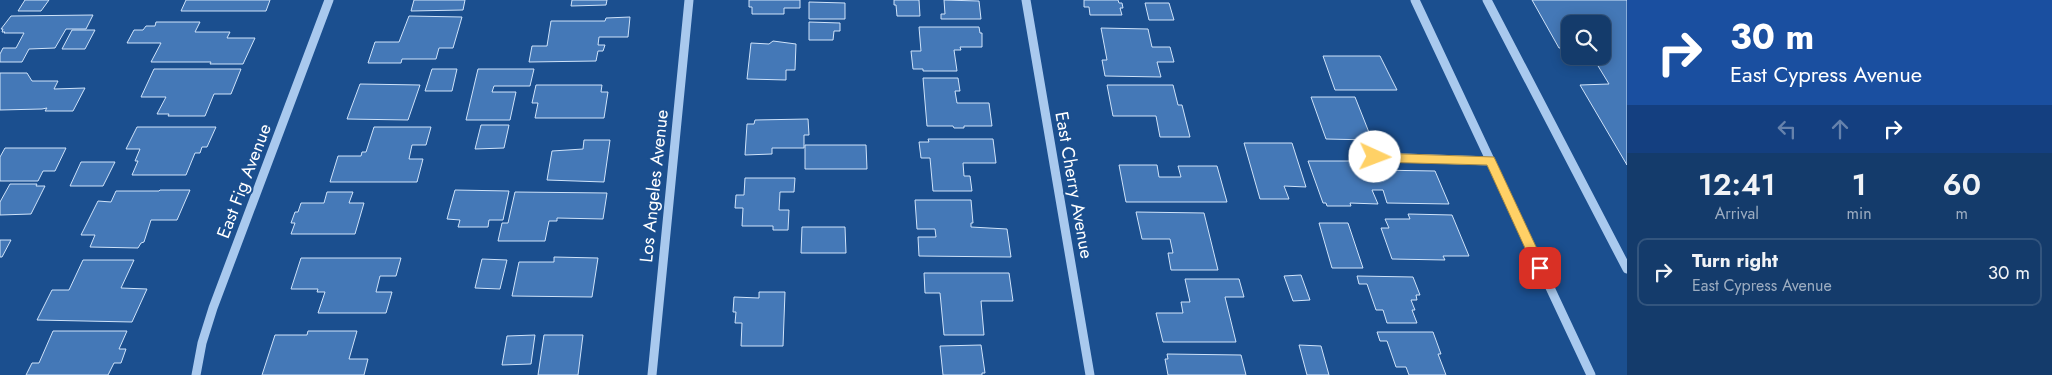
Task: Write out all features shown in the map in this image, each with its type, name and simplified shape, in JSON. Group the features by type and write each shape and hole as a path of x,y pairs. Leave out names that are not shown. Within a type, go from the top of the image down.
{"street":[{"name":"East Fig Avenue","path":"196,375 206,333 223,282 329,0"},
{"name":"Los Angeles Avenue","path":"652,375 689,0"},
{"name":"East Cherry Avenue","path":"1026,0 1090,375"},
{"path":"1415,0 1591,375"},
{"path":"1487,0 1627,269"},
{"path":"1375,157 1490,161"}],"building":[{"path":"25,0 49,0 41,11 18,11"},
{"path":"186,0 270,0 266,11 181,11"},
{"path":"414,0 465,0 463,10 411,11"},
{"path":"572,0 607,0 606,5 571,6"},
{"path":"749,0 800,0 800,8 784,8 784,14 752,14"},
{"path":"894,0 919,0 920,16 897,16"},
{"path":"944,0 979,1 981,19 941,19 941,14 945,14"},
{"path":"1084,0 1118,0 1119,3 1122,3 1123,8 1120,8 1122,15 1090,15 1089,7 1084,7"},
{"path":"1532,0 1627,0 1627,165 1580,85 1609,84 1597,65 1611,65 1611,15 1561,15 1561,48 1559,48"},
{"path":"809,2 845,3 845,19 809,19"},
{"path":"1145,3 1169,3 1174,20 1149,20"},
{"path":"93,15 86,29 66,29 55,48 29,49 22,62 0,62 0,54 3,48 16,48 24,33 2,32 3,29 1,29 11,16"},
{"path":"409,16 462,17 453,48 439,48 436,59 402,59 401,63 368,63 375,42 399,42"},
{"path":"630,17 628,37 599,37 598,45 605,45 603,51 598,51 596,61 529,62 532,46 547,46 551,21 605,21 606,18"},
{"path":"156,22 200,22 195,32 230,32 227,38 255,38 243,64 151,62 161,43 127,43 134,30 143,30 146,26 155,26"},
{"path":"809,22 840,23 840,31 834,31 833,40 809,40"},
{"path":"919,27 979,27 980,33 982,33 982,47 960,47 961,50 954,50 957,71 923,71 923,69 913,69 911,51 921,51"},
{"path":"1101,28 1148,29 1152,47 1170,47 1174,62 1157,62 1161,77 1105,76 1102,60 1107,60"},
{"path":"72,30 95,30 85,49 62,49"},
{"path":"773,41 796,44 795,70 786,70 786,80 747,79 751,43 769,44"},
{"path":"1323,56 1380,56 1397,90 1335,90"},
{"path":"154,69 241,69 231,94 214,94 205,116 168,116 169,114 157,114 166,97 141,97"},
{"path":"432,69 457,69 452,91 425,91"},
{"path":"478,69 534,69 530,86 494,86 492,92 516,92 510,120 466,120"},
{"path":"0,73 27,73 32,81 58,81 54,89 85,88 73,111 45,111 47,108 0,110"},
{"path":"923,78 958,78 960,91 955,91 957,103 989,103 992,126 954,128 953,126 927,126"},
{"path":"360,84 420,85 408,120 347,119"},
{"path":"536,85 602,85 601,92 608,92 604,118 535,118 538,103 532,103"},
{"path":"1107,85 1173,85 1178,105 1182,105 1190,137 1160,137 1156,116 1113,116"},
{"path":"1311,97 1355,97 1372,140 1326,139"},
{"path":"808,119 809,135 804,135 804,148 772,148 772,154 745,155 747,124 754,124 755,120"},
{"path":"481,125 509,125 504,148 475,149"},
{"path":"137,127 216,127 207,147 202,147 200,153 195,153 186,175 132,175 138,161 135,161 140,149 126,149"},
{"path":"374,127 431,127 426,145 412,145 409,159 423,159 417,182 330,182 338,156 361,156 362,152 366,152"},
{"path":"928,139 993,139 996,163 963,163 964,176 970,176 972,191 933,191 930,158 921,158 919,142 929,142"},
{"path":"584,140 610,140 604,182 547,180 552,151 583,149"},
{"path":"1244,143 1292,143 1306,187 1284,186 1289,199 1260,199"},
{"path":"805,145 866,145 867,169 805,169"},
{"path":"5,148 66,148 55,171 43,171 38,181 0,181 0,157"},
{"path":"1308,161 1356,161 1358,167 1363,167 1366,176 1378,177 1375,170 1435,171 1449,204 1387,203 1383,190 1372,190 1378,204 1350,203 1351,206 1327,206 1326,203 1323,203"},
{"path":"81,162 115,162 103,186 70,186"},
{"path":"1119,165 1157,165 1159,177 1181,177 1178,166 1217,166 1227,202 1126,202"},
{"path":"745,178 795,178 794,192 780,192 779,210 789,210 788,230 773,230 773,226 742,226 743,208 735,208 736,195 744,195"},
{"path":"10,184 37,184 36,186 45,186 31,214 0,215 0,202"},
{"path":"190,190 177,220 151,220 144,242 138,248 90,247 95,235 81,235 98,201 111,202 116,191"},
{"path":"455,190 509,191 503,220 489,220 488,227 458,227 460,220 447,219"},
{"path":"327,192 353,192 349,203 364,203 355,234 291,234 295,223 291,223 301,203 324,203"},
{"path":"515,192 607,193 603,219 557,218 557,221 549,221 545,241 498,241 502,223 508,223"},
{"path":"915,200 971,200 973,223 971,223 971,227 1007,229 1011,257 919,256 918,237 936,237 935,229 917,229"},
{"path":"1136,212 1204,213 1218,270 1171,270 1168,253 1173,253 1170,239 1142,239"},
{"path":"1408,214 1452,215 1469,256 1443,256 1445,260 1392,259 1381,228 1389,228 1385,219 1410,219"},
{"path":"1319,223 1348,223 1363,268 1332,268"},
{"path":"802,227 845,227 846,253 801,253"},
{"path":"0,240 11,240 2,257 0,257"},
{"path":"554,257 598,258 592,297 512,296 519,262 554,262"},
{"path":"301,258 401,258 396,276 380,276 376,292 392,292 386,313 318,313 325,292 317,292 318,289 291,289"},
{"path":"482,259 507,260 500,289 475,288"},
{"path":"83,260 134,260 121,288 147,289 132,322 37,320 52,290 69,290"},
{"path":"924,273 1009,273 1013,301 981,301 984,335 944,335 940,293 925,293"},
{"path":"1301,275 1310,300 1293,301 1284,276"},
{"path":"1357,276 1413,277 1420,295 1416,295 1417,300 1411,300 1415,310 1412,310 1417,323 1387,323 1383,310 1376,310 1367,284 1359,284"},
{"path":"1185,279 1239,279 1244,297 1225,297 1236,342 1163,342 1156,313 1183,313 1181,302 1190,302"},
{"path":"759,292 785,292 783,346 741,346 742,323 735,323 736,312 733,312 734,297 759,298"},
{"path":"53,331 127,331 119,349 126,349 121,363 114,363 108,375 26,375 32,363 39,363"},
{"path":"308,331 357,331 349,359 368,359 364,375 262,375 275,335 307,335"},
{"path":"1377,332 1433,332 1441,354 1438,354 1446,375 1409,375 1406,367 1396,367 1387,341 1380,341"},
{"path":"535,335 531,364 502,365 507,336"},
{"path":"544,335 583,335 578,375 538,375"},
{"path":"981,345 985,373 982,373 982,375 943,375 940,346"},
{"path":"1299,345 1321,346 1329,375 1307,375"},
{"path":"1167,354 1241,355 1246,375 1168,375 1165,359 1168,359"}],"route":[{"path":"1375,157 1490,161 1540,268"}]}
